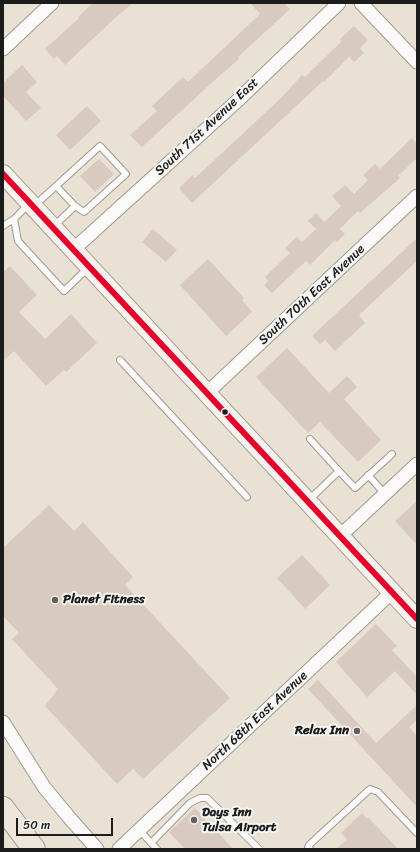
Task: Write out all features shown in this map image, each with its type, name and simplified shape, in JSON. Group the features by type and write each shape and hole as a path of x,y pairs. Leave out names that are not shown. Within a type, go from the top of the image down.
{"highway":[{"path":"3,808 34,849"}],"main road":[{"path":"3,174 417,618"}],"street":[{"path":"3,49 52,3"},
{"name":"South 71st Avenue East","path":"74,249 236,102 339,3"},
{"path":"361,3 417,62"},
{"name":"South 70th East Avenue","path":"207,393 417,196"},
{"path":"340,536 417,464"},
{"name":"North 68th East Avenue","path":"119,849 392,592"},
{"path":"3,722 44,787 97,849"}],"lane":[{"path":"3,226 56,186 100,146 126,174 84,212 75,206 56,186"},
{"path":"52,227 75,206"},
{"path":"14,219 18,241 64,291 90,267"},
{"path":"120,360 247,497"},
{"path":"310,439 355,488 392,454"},
{"path":"308,501 339,471"},
{"path":"368,475 385,494"},
{"path":"310,849 308,847 309,845 370,789 378,792 417,833"},
{"path":"151,842 190,802 200,798 207,798 259,849"},
{"path":"139,830 157,849"}],"building":[{"path":"93,3 133,3 65,65 57,56 54,59 45,49"},
{"path":"250,3 284,3 290,9 238,57 239,59 142,147 130,135 157,111 152,106 183,77 188,82 260,14"},
{"path":"354,26 368,40 360,48 364,53 354,62 349,57 324,82 323,81 192,203 179,188 193,175 195,178 206,168 282,97 302,75 305,77 342,41 340,39"},
{"path":"22,65 37,82 26,92 41,108 26,121 3,96 3,83"},
{"path":"87,106 101,121 70,150 56,135"},
{"path":"412,138 417,144 417,158 398,176 400,178 360,213 358,211 340,229 345,234 337,242 335,240 310,265 306,261 272,293 264,285 268,281 265,277 290,253 285,248 297,237 302,242 316,229 308,221 316,213 324,222 341,206 332,196 345,185 354,194 368,180 363,175 375,164 380,169"},
{"path":"99,159 114,174 95,192 80,176"},
{"path":"153,229 177,250 166,262 142,242"},
{"path":"417,238 417,261 359,315 365,323 335,351 325,340 320,344 312,336"},
{"path":"208,259 244,298 242,300 252,312 226,336 180,285"},
{"path":"10,266 37,295 19,312 45,339 71,314 97,343 66,372 64,370 46,386 14,351 3,361 3,272"},
{"path":"287,348 329,393 347,376 357,387 344,399 381,440 358,462 320,422 308,433 256,377"},
{"path":"417,501 417,545 395,521"},
{"path":"49,505 74,531 83,522 133,577 125,585 230,698 143,779 133,769 117,784 45,706 58,689 12,639 19,633 3,616 3,548"},
{"path":"302,555 330,585 305,609 277,578"},
{"path":"376,624 397,646 392,650 417,677 417,695 395,671 367,697 336,662"},
{"path":"318,680 376,743 417,705 417,720 409,727 417,736 417,807 308,689"},
{"name":"Days Inn Tulsa Airport","path":"195,808 233,849 185,849 169,832"},
{"path":"362,813 367,819 368,817 398,849 336,849 347,839 341,833"}],"transit line":[{"path":"3,174 417,619"}],"place":[{"name":"Planet Fitness","path":"55,600"},
{"name":"Relax Inn","path":"357,731"},
{"name":"Days Inn Tulsa Airport","path":"194,820"}]}
